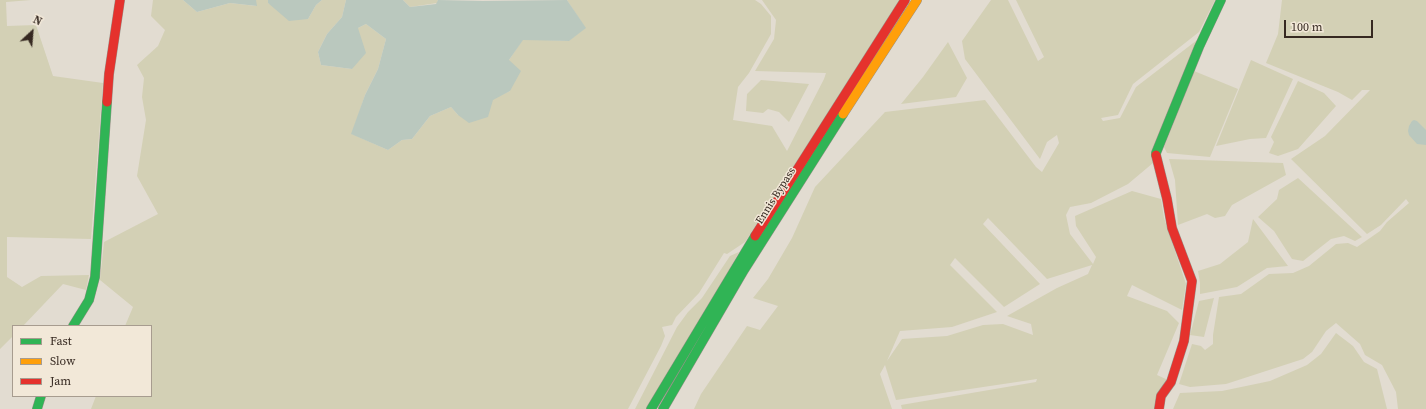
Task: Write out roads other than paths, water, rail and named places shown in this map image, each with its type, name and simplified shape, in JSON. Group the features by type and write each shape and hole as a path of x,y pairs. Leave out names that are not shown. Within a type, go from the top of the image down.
{"main road":[{"path":"74,325 89,300 95,277 109,74 120,0"},
{"name":"Ennis Bypass","path":"651,409 743,254 905,0"},
{"name":"Ennis Bypass","path":"663,409 753,257 819,151 917,0"},
{"path":"1158,409 1160,396 1171,382 1184,340 1192,281 1172,228 1167,199 1156,154 1199,47 1221,0"},
{"path":"37,409 41,397"}]}
